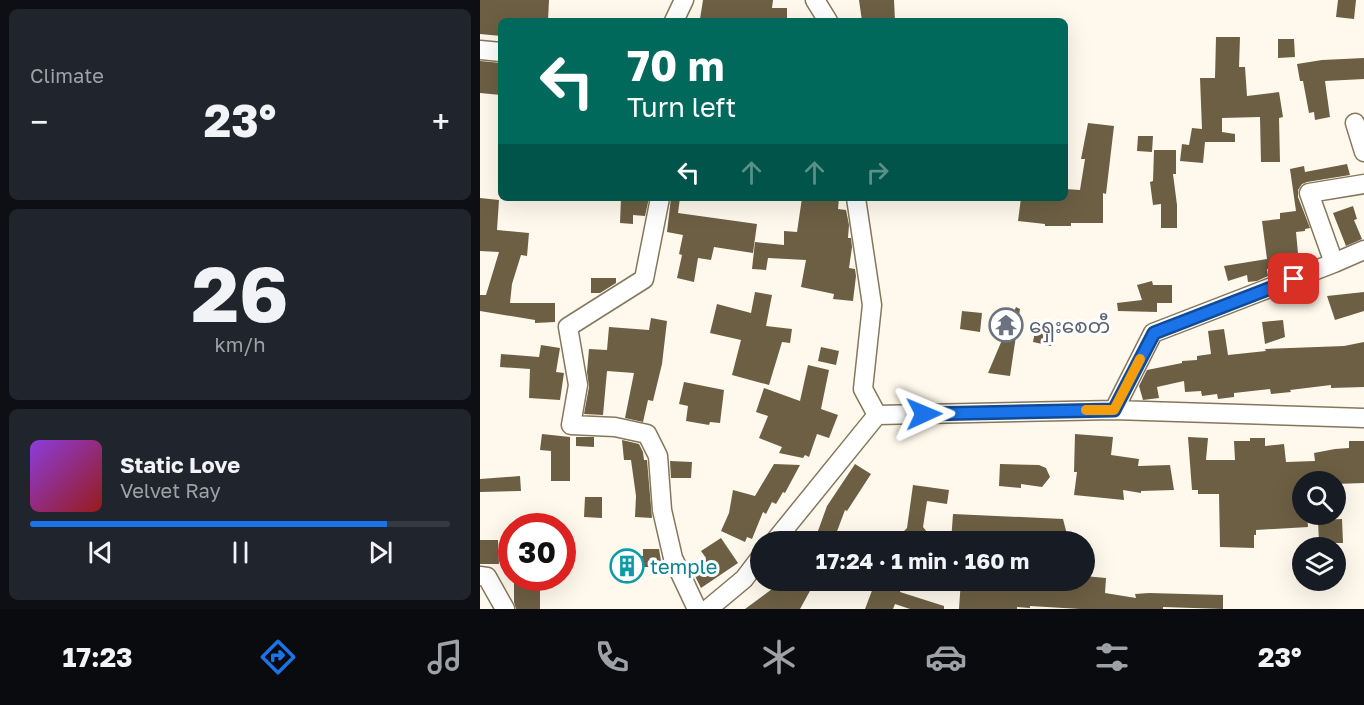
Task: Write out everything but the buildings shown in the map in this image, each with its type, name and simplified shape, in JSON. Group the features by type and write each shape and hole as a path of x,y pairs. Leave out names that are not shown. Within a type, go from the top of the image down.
{"street":[{"path":"675,18 684,0"},
{"path":"815,0 826,18"},
{"path":"480,50 498,52"},
{"path":"1355,123 1364,152"},
{"path":"1334,263 1309,194 1364,184"},
{"path":"659,201 644,279 568,327 578,385 571,425 615,427 647,434 658,456 662,510 673,558 697,609"},
{"path":"856,201 872,305 863,389 877,415"},
{"path":"1114,410 1154,333 1364,250"},
{"path":"783,531 877,415 1114,410 1364,418"},
{"path":"708,609 744,579 750,571"},
{"path":"480,576 487,577 505,609"}],"slow traffic":[{"path":"1086,410 1114,410 1140,359"}],"place":[{"name":"ရှေးစေတီ","path":"1006,325"},
{"name":"temple","path":"627,566"}],"route":[{"path":"924,414 1114,410 1154,333 1294,279"}]}
